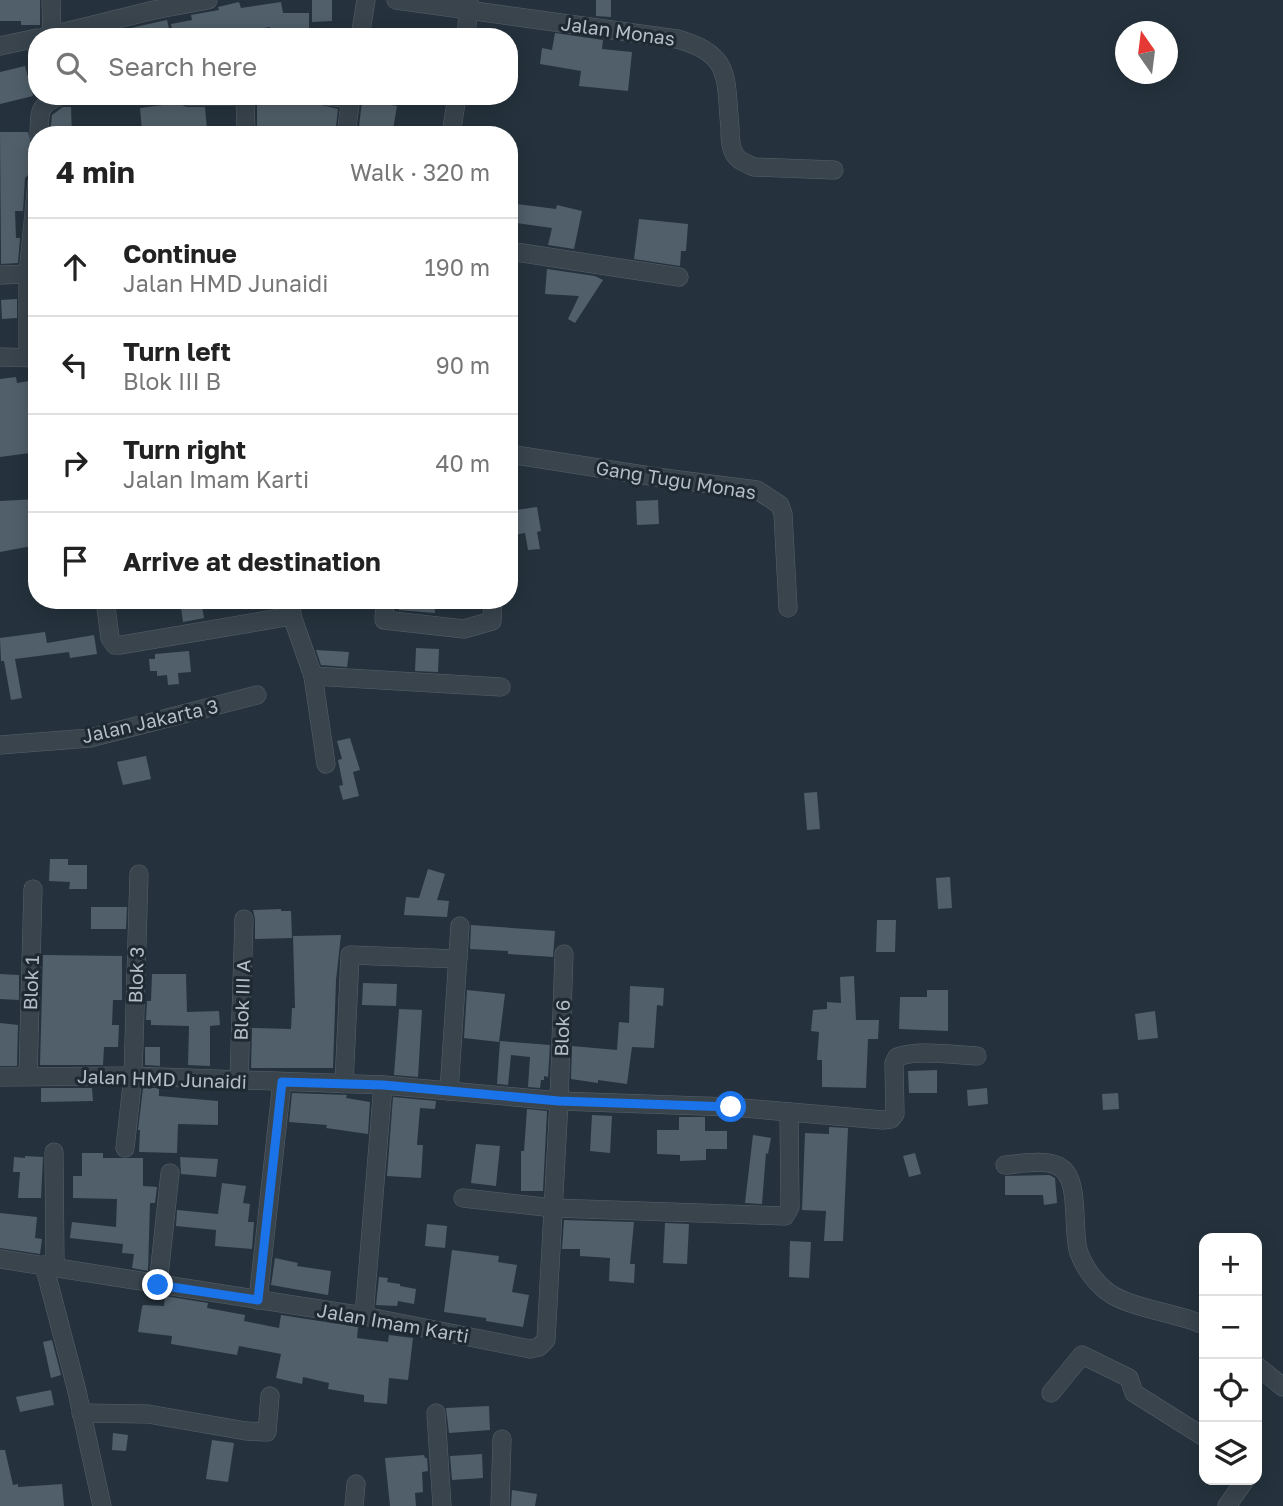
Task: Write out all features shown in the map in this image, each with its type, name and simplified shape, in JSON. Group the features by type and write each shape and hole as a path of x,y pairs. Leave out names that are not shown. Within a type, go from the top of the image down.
{"street":[{"path":"46,28 51,0"},
{"path":"75,28 154,5 208,0"},
{"path":"361,28 366,0"},
{"name":"Jalan Monas","path":"396,0 469,6 693,43 719,60 725,73 734,154 754,167 834,170"},
{"path":"467,28 469,6"},
{"path":"0,46 28,40"},
{"path":"39,126 40,113 44,105"},
{"path":"245,105 246,126"},
{"path":"347,126 350,105"},
{"path":"453,126 456,105"},
{"path":"518,252 679,277"},
{"path":"0,275 28,274"},
{"path":"0,357 28,357"},
{"name":"Gang Tugu Monas","path":"518,455 757,490 780,505 783,514 788,608"},
{"path":"106,609 110,638 115,645 270,609"},
{"path":"293,609 313,676 326,764"},
{"path":"385,609 384,620 464,629 492,621 493,609"},
{"path":"313,676 501,687"},
{"name":"Jalan Jakarta 3","path":"0,745 90,738 257,695"},
{"name":"Blok 3","path":"125,1148 133,1076 139,874"},
{"name":"Blok 1","path":"28,1076 33,890"},
{"name":"Blok III A","path":"239,1081 244,919"},
{"path":"449,1091 460,926"},
{"name":"Blok 6","path":"559,1101 564,954"},
{"path":"344,1084 350,955 458,959"},
{"name":"Jalan HMD Junaidi","path":"0,1077 133,1076 383,1085 559,1101 731,1107 883,1120 891,1119 895,1114 894,1063 897,1057 941,1054 977,1056"},
{"path":"258,1300 282,1082"},
{"path":"364,1316 383,1085"},
{"name":"Jalan Imam Karti","path":"0,1259 364,1316 530,1349 540,1348 546,1340 559,1101"},
{"path":"463,1198 554,1208 785,1216 790,1207 789,1112"},
{"path":"54,1152 50,1266 102,1506"},
{"path":"1004,1165 1049,1164 1057,1165 1065,1172 1074,1194 1074,1223 1079,1253 1085,1266 1104,1290 1123,1301 1199,1323"},
{"path":"158,1285 170,1173"},
{"path":"1051,1392 1082,1355 1129,1378 1134,1393 1199,1434"},
{"path":"1262,1370 1283,1387"},
{"path":"80,1413 148,1414 246,1431 267,1432 270,1396"},
{"path":"436,1413 442,1506"},
{"path":"500,1506 502,1439"},
{"path":"354,1506 356,1485"},
{"path":"1227,1506 1242,1485"}],"building":[{"path":"0,0 40,0 40,25 0,21"},
{"path":"312,0 332,0 332,21 312,22"},
{"path":"596,0 611,0 611,17 596,16"},
{"path":"239,2 241,8 281,2 283,13 309,13 309,28 172,28 171,24 192,20 191,15 219,10 218,7"},
{"path":"167,20 169,28 131,28"},
{"path":"555,33 603,40 602,49 632,52 628,91 579,86 581,71 540,64 542,48 552,50"},
{"path":"25,66 28,97 0,104 0,72"},
{"path":"163,105 205,107 207,126 142,126 140,108"},
{"path":"257,105 322,105 338,109 336,126 257,126"},
{"path":"362,105 397,106 394,126 359,126"},
{"path":"63,107 71,107 72,126 51,126 52,115"},
{"path":"0,132 28,132 28,175 25,178 23,211 15,211 16,238 20,238 18,263 1,264"},
{"path":"518,204 556,209 557,205 582,211 574,249 548,245 552,228 518,223"},
{"path":"639,219 688,224 686,251 681,251 680,266 634,259"},
{"path":"547,269 595,276 603,280 575,323 568,319 579,296 545,294"},
{"path":"17,299 17,318 2,319 1,300"},
{"path":"16,377 17,383 28,381 28,453 0,457 0,379"},
{"path":"28,499 28,547 0,552 0,501"},
{"path":"658,500 659,524 637,525 636,501"},
{"path":"537,507 541,531 537,532 540,549 528,550 525,533 518,534 518,510"},
{"path":"181,609 202,609 204,618 183,622"},
{"path":"435,609 435,613 399,610"},
{"path":"45,632 47,643 94,635 97,654 70,658 69,652 15,659 22,698 11,700 4,661 1,661 0,638"},
{"path":"416,648 439,649 438,672 415,671"},
{"path":"316,650 349,652 347,667 321,665"},
{"path":"189,651 191,672 178,673 179,684 168,685 167,675 157,676 157,671 150,671 149,659 155,659 155,654"},
{"path":"350,738 360,770 353,772 359,796 343,800 339,786 343,785 338,760 342,759 337,741"},
{"path":"146,756 151,779 123,785 117,762"},
{"path":"817,792 820,829 807,830 804,793"},
{"path":"50,859 68,859 68,865 87,865 87,889 69,889 70,882 49,881"},
{"path":"428,869 445,874 437,900 449,901 447,917 404,915 406,897 419,898"},
{"path":"950,877 952,908 938,909 936,878"},
{"path":"91,907 127,907 126,929 91,929"},
{"path":"253,910 291,911 292,938 255,939"},
{"path":"877,920 896,920 895,952 876,952"},
{"path":"471,925 555,931 553,957 470,949"},
{"path":"341,935 336,980 333,1068 251,1068 252,1028 291,1029 292,1008 295,1008 293,936"},
{"path":"43,955 122,956 122,1000 113,1000 112,1025 119,1025 118,1047 104,1047 103,1065 40,1065"},
{"path":"0,974 19,975 19,1000 0,999"},
{"path":"152,974 186,974 187,1012 219,1011 220,1025 210,1026 210,1066 188,1065 189,1026 151,1025 151,1020 146,1020 147,1001 151,1001"},
{"path":"854,976 856,1020 879,1020 878,1039 868,1039 866,1088 822,1087 822,1060 817,1060 819,1032 811,1031 813,1010 827,1009 827,1002 841,1003 840,977"},
{"path":"363,983 397,984 396,1006 362,1005"},
{"path":"630,986 664,988 663,1006 657,1005 654,1048 632,1047 627,1084 571,1079 572,1046 617,1050 619,1022 629,1023"},
{"path":"467,990 505,994 499,1042 464,1038"},
{"path":"927,990 948,990 948,1031 899,1029 900,997 927,997"},
{"path":"399,1009 422,1010 418,1077 394,1075"},
{"path":"1155,1011 1158,1038 1138,1040 1135,1014"},
{"path":"0,1023 18,1025 17,1066 0,1066"},
{"path":"500,1041 550,1045 548,1077 544,1076 544,1080 541,1080 540,1088 528,1087 530,1057 511,1055 508,1085 497,1084"},
{"path":"145,1047 160,1047 160,1066 145,1065"},
{"path":"937,1070 937,1093 909,1093 908,1071"},
{"path":"41,1088 92,1088 93,1101 41,1102"},
{"path":"143,1088 159,1088 159,1096 218,1101 218,1125 178,1124 177,1153 139,1152 138,1130"},
{"path":"987,1088 988,1104 968,1106 967,1090"},
{"path":"292,1093 347,1095 346,1098 370,1102 368,1134 326,1128 327,1125 289,1122"},
{"path":"1118,1093 1119,1109 1103,1110 1102,1094"},
{"path":"393,1097 436,1101 435,1109 420,1108 417,1145 423,1145 421,1178 387,1176"},
{"path":"527,1109 547,1111 543,1191 521,1191 521,1151 524,1151"},
{"path":"592,1115 612,1116 610,1153 590,1151"},
{"path":"679,1117 705,1117 705,1131 727,1131 727,1149 706,1149 706,1160 680,1161 680,1155 657,1154 657,1130 679,1130"},
{"path":"829,1127 848,1128 843,1241 824,1241 826,1211 802,1210 805,1133 829,1134"},
{"path":"753,1135 771,1138 768,1154 766,1153 762,1204 745,1203"},
{"path":"476,1144 500,1146 496,1186 471,1183"},
{"path":"82,1153 103,1153 103,1158 143,1158 143,1186 157,1187 155,1203 150,1203 148,1271 132,1268 134,1254 122,1253 123,1244 70,1238 72,1222 116,1227 117,1199 73,1198 73,1176 82,1176"},
{"path":"915,1153 921,1174 909,1177 903,1156"},
{"path":"14,1157 43,1157 41,1198 18,1198 20,1172 13,1172"},
{"path":"180,1157 218,1159 216,1177 181,1174"},
{"path":"1049,1175 1055,1178 1057,1203 1044,1205 1043,1195 1005,1195 1005,1176"},
{"path":"222,1183 246,1186 243,1203 250,1204 248,1222 254,1222 252,1249 215,1246 216,1230 176,1226 177,1210 218,1214"},
{"path":"0,1213 37,1217 35,1238 42,1239 40,1254 0,1248"},
{"path":"564,1220 634,1222 630,1264 635,1264 634,1283 609,1281 610,1258 580,1256 580,1249 562,1249"},
{"path":"665,1223 689,1224 687,1264 663,1263"},
{"path":"427,1224 447,1226 445,1248 425,1246"},
{"path":"790,1241 811,1242 809,1278 789,1277"},
{"path":"452,1250 499,1256 498,1262 517,1265 512,1292 529,1295 523,1327 444,1312"},
{"path":"275,1258 298,1263 297,1266 331,1271 328,1295 271,1285"},
{"path":"379,1277 388,1278 387,1282 416,1289 414,1304 398,1301 397,1306 376,1305"},
{"path":"165,1296 208,1303 207,1308 245,1315 244,1321 279,1328 281,1315 358,1327 357,1338 388,1342 389,1335 413,1338 408,1380 389,1378 387,1404 364,1402 364,1395 328,1389 329,1383 303,1377 302,1384 276,1378 281,1354 239,1346 237,1355 171,1344 172,1336 138,1332 143,1305 164,1306"},
{"path":"52,1340 61,1375 51,1378 43,1342"},
{"path":"51,1390 54,1405 20,1412 16,1397"},
{"path":"489,1406 490,1430 449,1433 446,1408"},
{"path":"113,1433 128,1435 126,1451 112,1450"},
{"path":"212,1440 234,1443 228,1482 206,1479"},
{"path":"0,1450 5,1450 13,1485 18,1484 18,1487 62,1484 64,1506 0,1506"},
{"path":"482,1454 483,1478 452,1480 450,1456"},
{"path":"424,1455 427,1458 428,1471 422,1472 423,1492 415,1493 416,1506 390,1506 385,1458"},
{"path":"512,1490 537,1494 535,1506 511,1506"}],"route":[{"path":"158,1285 258,1300 282,1082 383,1085 559,1101 731,1107"}]}
